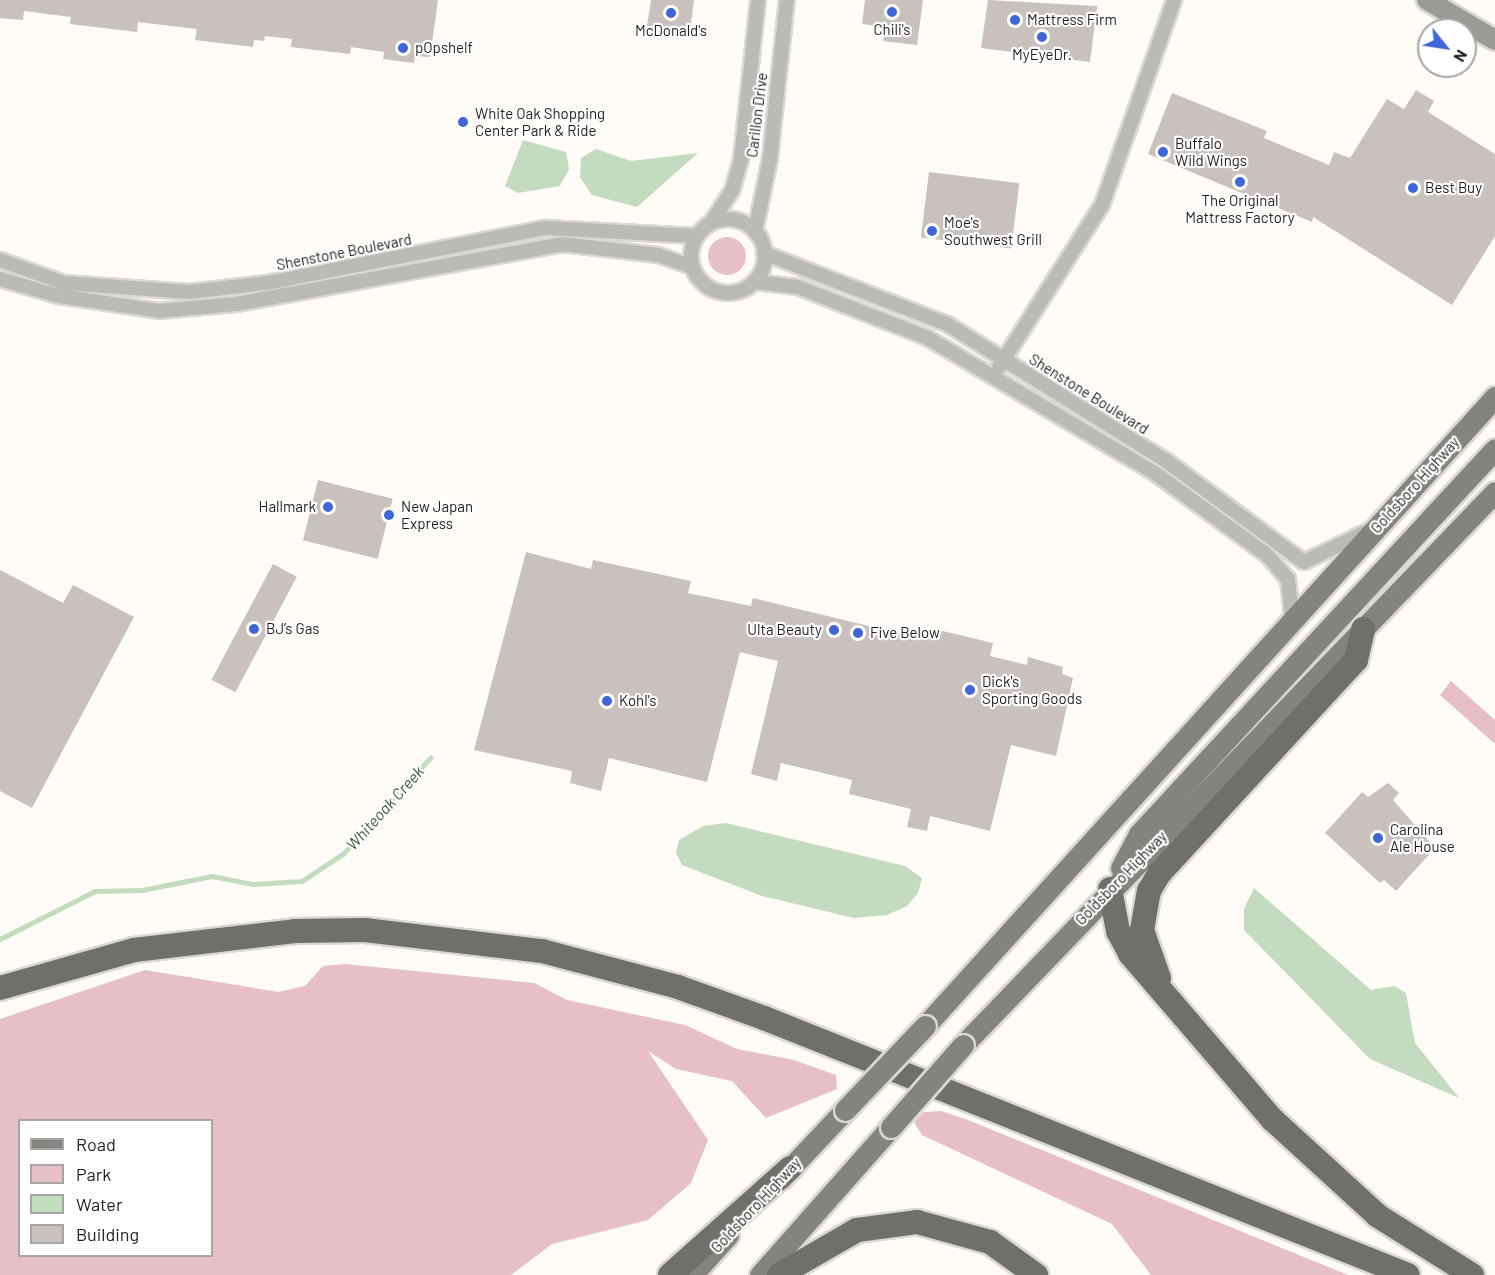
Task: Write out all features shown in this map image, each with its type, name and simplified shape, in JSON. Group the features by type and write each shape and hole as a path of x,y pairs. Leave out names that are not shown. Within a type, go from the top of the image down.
{"highway":[{"path":"1167,998 1142,930 1149,891 1356,660 1363,629"},
{"path":"1110,889 1126,946 1167,998 1307,1155 1378,1216 1472,1275"},
{"path":"0,988 134,950 295,931 365,930 542,951 678,987 764,1018 1408,1275"},
{"path":"670,1275 790,1168"},
{"path":"779,1275 856,1230 917,1222 990,1242 1036,1275"}],"main road":[{"path":"1427,0 1495,40"},
{"name":"Goldsboro Highway","path":"692,1275 925,1026 1292,618 1495,397"},
{"path":"1110,889 1139,834 1495,449"},
{"name":"Goldsboro Highway","path":"760,1275 963,1044 1495,492"}],"street":[{"name":"Carillon Drive","path":"711,223 732,191 741,159 758,0"},
{"name":"Carillon Drive","path":"755,232 770,158 787,0"},
{"path":"994,374 1102,205 1174,0"},
{"path":"755,282 764,253 755,232 734,220 711,223 697,236 693,267 701,282 720,292 755,282 798,287 909,328 994,374 1156,474 1267,555 1288,579 1292,618"},
{"name":"Shenstone Boulevard","path":"0,260 64,283 189,292 267,283 546,228 697,236"},
{"name":"Shenstone Boulevard","path":"0,279 59,296 159,311 236,304 562,244 658,255 693,267"},
{"name":"Shenstone Boulevard","path":"764,253 908,306 1003,360 1165,460 1304,562 1377,528"}],"green space":[{"path":"727,237 734,238 740,243 745,249 745,263 740,269 734,274 727,275 720,274 714,269 709,263 708,256 709,249 714,243 720,238"},
{"path":"1451,681 1495,720 1495,744 1440,695"},
{"path":"345,964 534,983 567,1000 685,1025 737,1049 794,1060 836,1075 837,1089 766,1118 732,1081 676,1069 648,1051 708,1140 691,1183 648,1220 552,1244 511,1275 0,1275 0,1019 145,970 278,992 305,986 323,966"},
{"path":"941,1111 1348,1275 1151,1275 1112,1224 922,1135 914,1122 924,1112"}],"water":[{"path":"523,140 566,152 569,169 560,186 518,193 505,186"},
{"path":"596,149 631,161 698,153 637,207 592,195 580,177 581,158"},
{"path":"726,823 905,866 922,878 918,893 907,906 887,915 854,918 762,896 682,865 676,853 679,840 703,826"},
{"path":"1254,888 1371,990 1394,986 1406,993 1415,1043 1459,1098 1370,1059 1244,930 1244,909"}],"building":[{"path":"0,0 438,0 430,57 415,56 414,63 383,59 384,52 351,47 350,54 291,47 292,39 265,36 264,41 254,40 253,47 195,40 197,29 138,22 137,32 70,24 71,17 24,11 23,20 0,18"},
{"name":"McDonald's","path":"651,0 694,0 690,31 647,26"},
{"name":"Chili's","path":"865,0 923,0 917,45 883,41 885,27 862,24"},
{"path":"988,0 1097,6 1090,62 981,48"},
{"name":"Best Buy","path":"1416,90 1434,101 1428,112 1495,154 1495,236 1452,305 1313,217 1312,222 1148,154 1172,93 1267,131 1264,138 1329,165 1334,152 1350,158 1387,99 1404,109"},
{"path":"929,172 1019,183 1011,249 921,238"},
{"path":"318,480 393,499 378,559 303,540"},
{"path":"526,552 591,569 593,560 691,581 688,593 751,606 753,598 927,640 930,628 993,643 990,656 1027,665 1028,657 1063,667 1062,674 1073,678 1056,756 1011,745 990,831 930,816 927,831 907,827 911,809 849,794 852,780 781,763 777,781 751,774 778,661 740,652 707,782 609,758 601,791 570,783 572,771 474,750"},
{"path":"273,564 297,577 235,692 211,680"},
{"path":"0,570 63,603 73,585 134,617 32,808 0,791"},
{"name":"Carolina Ale House","path":"1388,783 1399,793 1393,800 1435,848 1396,891 1384,880 1380,883 1325,833 1362,792 1368,797"}],"waterway":[{"name":"Whiteoak Creek","path":"0,939 95,891 142,890 212,876 253,884 302,881 343,854 430,758"}],"place":[{"name":"Chili's","path":"892,12"},
{"name":"McDonald's","path":"671,13"},
{"name":"Mattress Firm","path":"1015,20"},
{"name":"MyEyeDr.","path":"1042,37"},
{"name":"pOpshelf","path":"403,48"},
{"name":"White Oak Shopping Center Park & Ride","path":"463,122"},
{"name":"Buffalo Wild Wings","path":"1163,152"},
{"name":"The Original Mattress Factory","path":"1240,182"},
{"name":"Best Buy","path":"1413,188"},
{"name":"Moe's Southwest Grill","path":"932,231"},
{"name":"Hallmark","path":"328,507"},
{"name":"New Japan Express","path":"389,515"},
{"name":"BJ’s Gas","path":"254,629"},
{"name":"Ulta Beauty","path":"834,630"},
{"name":"Five Below","path":"858,633"},
{"name":"Dick's Sporting Goods","path":"970,690"},
{"name":"Kohl's","path":"607,701"},
{"name":"Carolina Ale House","path":"1378,838"}]}
